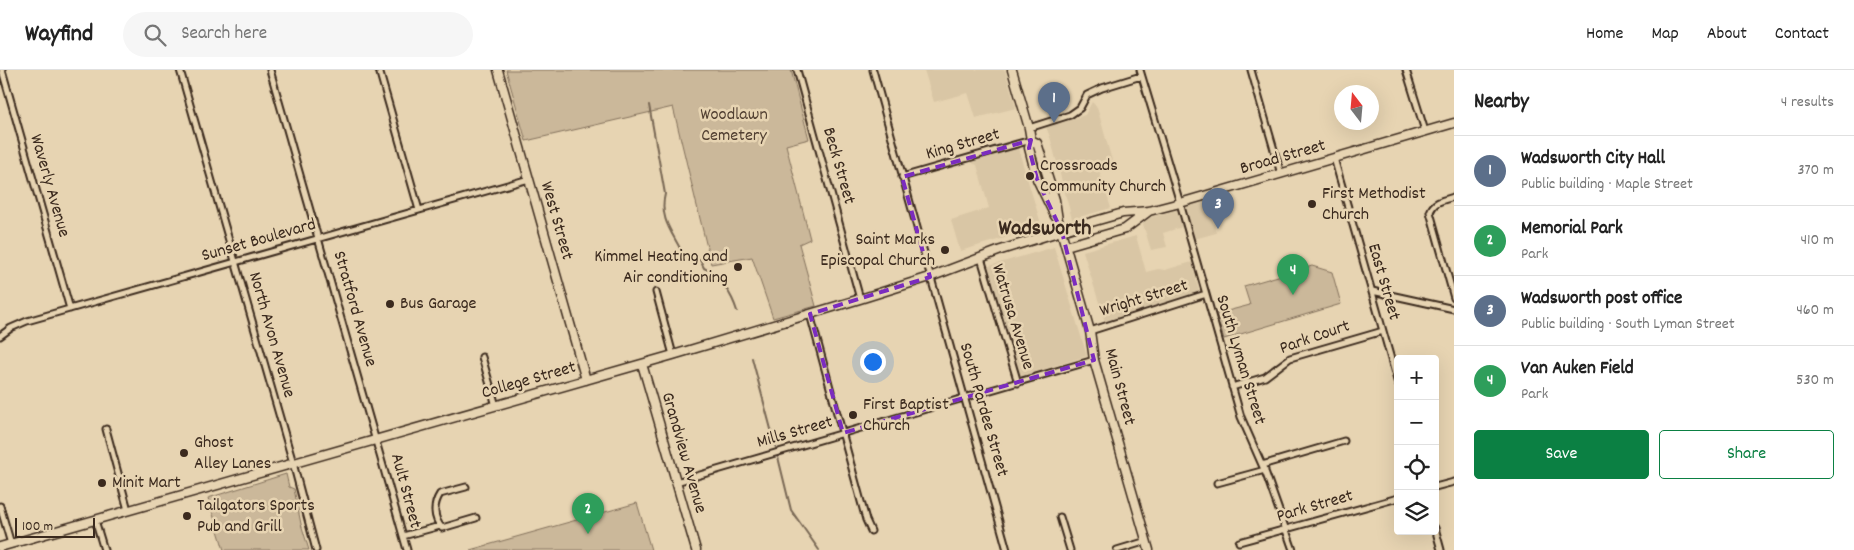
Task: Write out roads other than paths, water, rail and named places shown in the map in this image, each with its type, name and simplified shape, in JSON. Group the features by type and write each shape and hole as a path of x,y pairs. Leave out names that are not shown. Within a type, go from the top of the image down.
{"main road":[{"name":"West Street","path":"498,70 586,380"},
{"name":"Main Street","path":"1012,70 1029,128 1031,140 1029,148 1037,178 1062,232 1090,331 1094,360 1149,550"},
{"name":"Broad Street","path":"1062,232 1074,226 1129,212 1149,211 1180,203 1454,123"},
{"name":"Broad Street","path":"1066,246 1125,229 1149,211"},
{"path":"1129,212 1134,217 1134,223"},
{"name":"College Street","path":"0,547 674,355 930,277 1001,250 1062,232"},
{"name":"Grandview Avenue","path":"642,364 696,550"}],"street":[{"name":"Waverly Avenue","path":"2,70 70,309"},
{"name":"North Avon Avenue","path":"180,70 293,463 316,550"},
{"name":"Stratford Avenue","path":"270,70 377,440"},
{"path":"379,70 419,210"},
{"name":"Beck Street","path":"797,70 860,299"},
{"name":"South Pardee Street","path":"873,70 1007,550"},
{"path":"1251,70 1281,174"},
{"path":"1406,70 1425,132"},
{"path":"1029,128 1070,115 1080,108 1087,95 1140,73"},
{"name":"South Lyman Street","path":"1140,73 1180,203 1241,417 1264,468 1293,550"},
{"name":"King Street","path":"902,177 1031,140"},
{"name":"East Street","path":"1334,158 1394,370"},
{"name":"Sunset Boulevard","path":"0,336 11,328 27,321 529,179"},
{"path":"1454,198 1433,205 1430,212 1454,298"},
{"name":"Watrusa Avenue","path":"981,258 1018,383"},
{"path":"1372,291 1454,309"},
{"path":"656,292 674,355"},
{"name":"Wright Street","path":"1090,331 1206,294"},
{"path":"810,314 844,433 866,520 871,531"},
{"name":"Park Court","path":"1232,387 1265,377 1290,358 1383,331"},
{"path":"482,357 496,406"},
{"name":"Mills Street","path":"676,482 1094,360"},
{"path":"106,429 128,510"},
{"name":"Ault Street","path":"377,440 407,550"},
{"path":"1217,483 1344,441"},
{"path":"1439,486 1454,482"},
{"path":"440,526 434,508 440,494 466,487"},
{"name":"Park Street","path":"1239,542 1394,499"},
{"path":"0,506 11,544"},
{"path":"403,536 440,526 442,528 476,518"},
{"path":"1060,518 1070,550"},
{"path":"95,520 104,550"},
{"path":"1437,535 1442,550"},
{"path":"1118,550 1147,541"}],"waterway":[{"path":"649,105 665,194 664,212 669,228 685,259 700,260 704,268 715,275 725,286 737,311"},
{"path":"752,358 776,448"},
{"path":"778,457 791,510 819,550"}],"place":[{"name":"Wadsworth City Hall","path":"1054,123"},
{"name":"Crossroads Community Church","path":"1030,176"},
{"name":"First Methodist Church","path":"1312,204"},
{"name":"Wadsworth post office","path":"1218,229"},
{"name":"Saint Marks Episcopal Church","path":"945,250"},
{"name":"Kimmel Heating and Air conditioning","path":"738,267"},
{"name":"Van Auken Field","path":"1293,295"},
{"name":"Bus Garage","path":"390,304"},
{"name":"First Baptist Church","path":"853,415"},
{"name":"Ghost Alley Lanes","path":"184,453"},
{"name":"Minit Mart","path":"102,483"},
{"name":"Tailgators Sports Pub and Grill","path":"187,516"},
{"name":"Memorial Park","path":"588,534"}],"district":[{"name":"Wadsworth","path":"1045,229"}],"park label":[{"name":"Woodlawn Cemetery","path":"734,125"}]}
